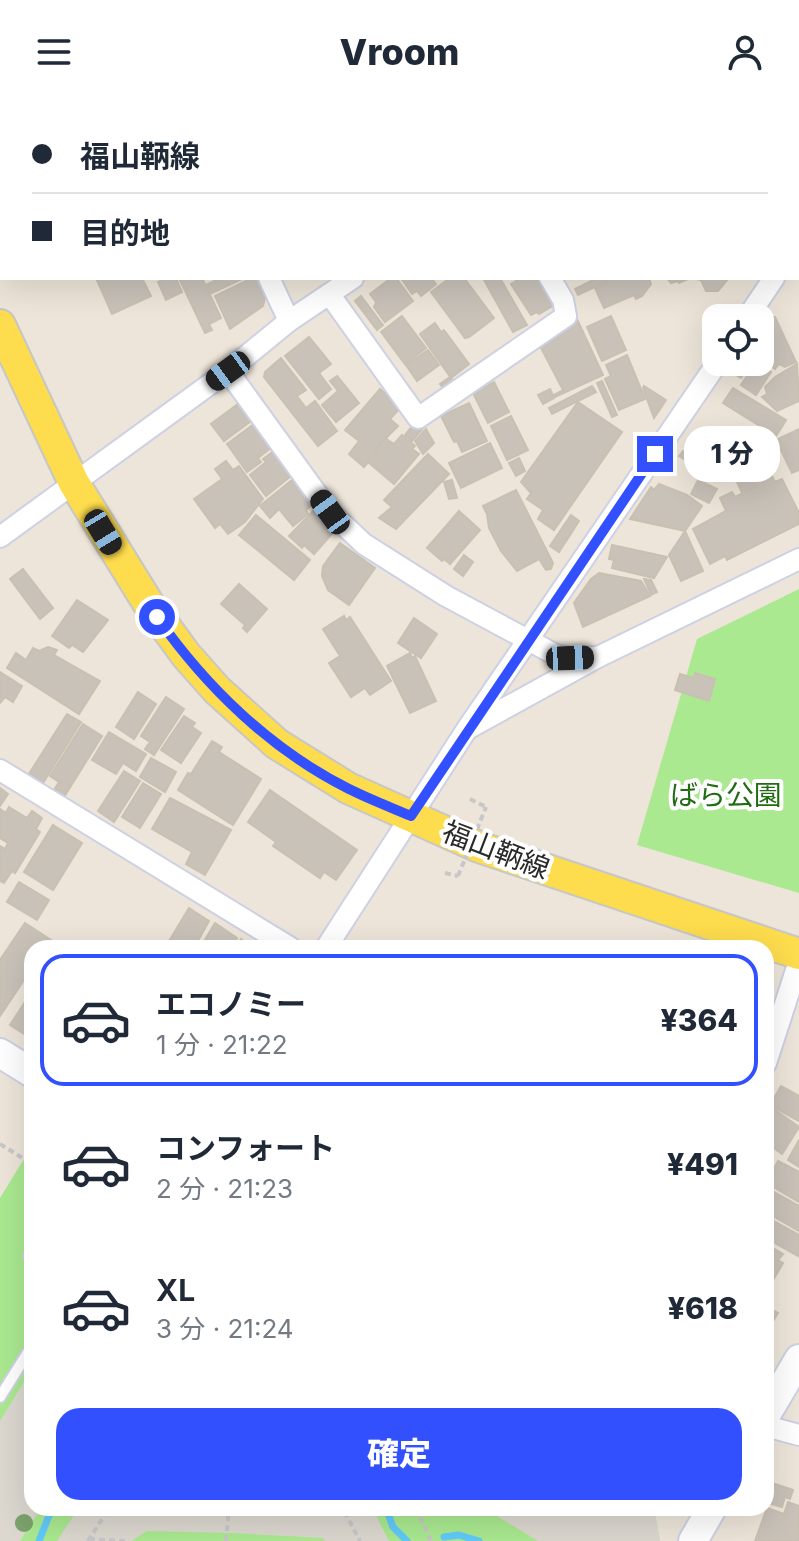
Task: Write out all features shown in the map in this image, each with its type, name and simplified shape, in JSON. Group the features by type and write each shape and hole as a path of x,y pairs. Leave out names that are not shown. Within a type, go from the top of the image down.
{"main road":[{"name":"福山鞆線","path":"0,325 74,483 118,557 186,655 245,717 277,744 348,788 479,847 757,940"},
{"name":"福山鞆線","path":"774,946 799,954"}],"street":[{"path":"270,280 289,321"},
{"path":"0,537 228,371 289,321 350,280"},
{"path":"330,295 418,418 566,316 563,300 551,280"},
{"path":"756,304 772,280"},
{"path":"228,371 330,512 364,544 446,596 556,655 598,657"},
{"path":"331,940 467,729 708,376"},
{"path":"467,729 598,657 799,559"},
{"path":"0,770 278,940"},
{"path":"774,1038 799,961"},
{"path":"0,1053 24,1068"},
{"path":"774,1401 799,1359"},
{"path":"774,1428 799,1435"},
{"path":"693,1541 707,1516"}],"lane":[{"path":"0,1397 24,1359"}],"path":[{"path":"445,873 458,876 486,807 470,799"},
{"path":"0,1144 24,1159"},
{"path":"88,1540 104,1516"},
{"path":"226,1541 228,1516"},
{"path":"347,1516 360,1541"},
{"path":"421,1516 431,1541"},
{"path":"88,1540 125,1541"}],"green space":[{"name":"ばら公園","path":"799,589 799,893 637,845 697,639"},
{"path":"24,1159 24,1516 655,1516 660,1541 0,1541 0,1198"}],"shaded area":[{"path":"24,1382 24,1516 36,1516 20,1541 0,1541 0,1421"},
{"path":"74,1516 376,1516 389,1541 325,1541 323,1538 147,1531 131,1541 57,1541"},
{"path":"497,1516 655,1516 660,1541 538,1541"}],"building":[{"path":"97,280 143,280 151,296 112,314"},
{"path":"177,280 182,292 166,300 158,282"},
{"path":"180,280 203,280 221,318 209,324 212,330 205,333"},
{"path":"216,280 240,280 210,294 206,285"},
{"path":"248,280 259,280 266,294 263,306 230,329 215,296"},
{"path":"388,280 397,280 413,301 385,322 374,307 376,302 370,294"},
{"path":"402,280 433,280 436,284 421,296 417,291 412,294"},
{"path":"447,280 466,280 494,318 465,338 431,292"},
{"path":"484,280 501,280 527,325 513,332"},
{"path":"518,280 541,280 556,304 531,315 511,284"},
{"path":"593,280 610,280 578,295 575,289"},
{"path":"614,280 650,280 651,284 642,296 636,299 634,295 604,308 595,288"},
{"path":"701,280 727,280 718,291 706,291"},
{"path":"361,296 383,325 377,330 355,301"},
{"path":"402,316 426,348 405,364 381,332"},
{"path":"611,316 626,350 602,361 587,327"},
{"path":"774,317 796,362 785,367 779,364 775,369"},
{"path":"577,319 603,375 555,397 563,390 540,346 557,338 555,335 565,330 563,326"},
{"path":"435,323 441,332 444,330 469,364 451,378 420,334"},
{"path":"309,337 331,364 319,373 331,389 319,399 285,356"},
{"path":"428,350 439,365 417,381 406,365"},
{"path":"627,355 645,399 619,410 605,379 611,376 606,365"},
{"path":"281,358 306,390 297,396 306,408 315,401 337,431 318,446 264,377 265,372"},
{"path":"797,364 799,401 777,411 762,397 767,394 765,387"},
{"path":"337,376 359,403 336,422 322,405 338,391 330,381"},
{"path":"747,376 768,376 756,395 741,385"},
{"path":"450,377 454,382 444,389 440,384"},
{"path":"602,381 617,415 612,417 597,383"},
{"path":"494,382 509,412 488,423 473,393"},
{"path":"592,386 596,392 552,414 549,408"},
{"path":"643,388 666,400 654,418"},
{"path":"733,388 786,420 776,436 723,403"},
{"path":"380,389 401,407 390,419 398,426 377,447 379,449 364,467 349,454 359,441 345,430"},
{"path":"550,389 554,398 543,404 538,395"},
{"path":"578,402 622,432 554,530 538,519 543,510 527,499 531,493 521,482"},
{"path":"469,403 487,441 462,452 441,416"},
{"path":"238,404 251,421 224,441 211,424"},
{"path":"511,416 528,450 507,460 491,426"},
{"path":"417,420 425,426 412,441 405,435"},
{"path":"258,421 276,444 258,458 261,462 247,472 227,444"},
{"path":"426,429 434,443 423,454 415,441"},
{"path":"799,429 799,470 792,473 776,440"},
{"path":"402,435 419,454 394,484 368,462 385,438 394,444"},
{"path":"490,443 502,468 461,488 449,463"},
{"path":"275,450 296,472 266,496 250,475"},
{"path":"683,451 698,462 695,466 679,456"},
{"path":"428,454 449,474 396,529 379,518 392,507 384,500"},
{"path":"519,458 525,471 516,476 509,463"},
{"path":"761,459 769,473 753,481 756,487 742,493 733,473"},
{"path":"226,461 233,470 239,466 263,499 245,522 228,534 220,524 215,528 194,499 222,479 215,469"},
{"path":"705,464 722,475 718,481 700,470"},
{"path":"770,472 775,482 782,479 799,513 799,524 727,560 725,556 710,564 693,529 726,511 720,498 732,492 735,497 756,487 753,481"},
{"path":"297,476 317,501 306,510 308,514 293,526 279,509 270,518 260,506"},
{"path":"452,480 457,498 449,499 444,482"},
{"path":"698,480 717,489 709,503 691,494"},
{"path":"659,484 687,495 702,506 685,531 630,519 651,487 654,490"},
{"path":"516,490 553,563 551,569 546,570 539,559 517,571 501,551 489,528 483,506"},
{"path":"317,507 338,527 314,554 289,536"},
{"path":"459,511 480,530 450,564 427,548"},
{"path":"256,515 310,560 294,580 239,535"},
{"path":"571,515 579,521 559,552 550,546"},
{"path":"685,531 703,571 681,581 669,555"},
{"path":"340,543 375,568 349,605 328,590 322,576 323,566"},
{"path":"612,545 667,557 654,578 612,568 614,560 609,559"},
{"path":"464,555 473,562 463,576 454,569"},
{"path":"23,569 53,608 40,619 10,579"},
{"path":"599,573 641,581 650,596 583,627 574,603"},
{"path":"644,579 651,580 657,592 651,595"},
{"path":"239,584 267,609 247,632 243,628 245,625 221,604"},
{"path":"77,600 108,620 83,652 72,645 69,648 52,636"},
{"path":"344,616 346,620 350,617 391,681 370,695 365,688 351,697 329,663 340,656 323,629"},
{"path":"414,618 437,634 421,658 398,643"},
{"path":"48,647 57,650 54,655 100,681 79,714 7,668 16,653 26,660 33,648 39,651"},
{"path":"410,653 412,658 415,656 436,701 410,713 387,666"},
{"path":"0,672 22,686 13,702 5,697 0,703"},
{"path":"695,673 715,679 709,701 675,690 680,674 694,678"},
{"path":"138,692 156,704 134,739 116,727"},
{"path":"166,697 184,709 154,755 145,749 150,742 141,736"},
{"path":"67,714 81,722 43,783 29,774"},
{"path":"184,716 195,723 192,727 201,733 181,763 161,750"},
{"path":"83,724 102,736 64,797 54,790 59,782 50,776"},
{"path":"109,732 146,754 136,771 123,763 116,774 92,760"},
{"path":"212,741 222,747 219,752 261,779 233,825 178,790"},
{"path":"151,758 176,772 165,792 140,777"},
{"path":"124,771 140,781 114,822 98,811"},
{"path":"143,783 161,794 140,828 122,817"},
{"path":"0,788 8,794 0,806"},
{"path":"270,790 357,850 336,880 324,872 320,878 273,846 276,842 248,822"},
{"path":"170,798 231,830 205,875 186,864 192,852 152,829"},
{"path":"9,807 27,818 32,811 42,818 36,829 40,832 15,873 12,871 4,883 0,881 0,846 5,849 8,843 0,838 0,809 6,813"},
{"path":"53,825 82,843 53,890 24,872"},
{"path":"19,882 49,900 37,920 7,902"},
{"path":"189,908 209,921 198,940 170,940"},
{"path":"25,923 51,940 24,940 24,980 0,1016 0,960"},
{"path":"215,923 237,938 236,940 205,940"},
{"path":"24,1004 24,1034 10,1025"},
{"path":"781,1086 799,1096 799,1121 774,1107 774,1098"},
{"path":"774,1109 799,1127 782,1154 774,1148"},
{"path":"799,1140 799,1167 788,1160"},
{"path":"778,1161 799,1172 799,1202 774,1187 774,1168"},
{"path":"774,1192 799,1206 799,1231 774,1217"},
{"path":"774,1221 799,1235 798,1256 774,1242"},
{"path":"774,1249 783,1254 778,1260 783,1263 774,1279"},
{"path":"775,1484 793,1490 790,1499 785,1497 782,1507 774,1505"},
{"path":"788,1502 799,1506 799,1541 755,1541 764,1516 774,1516 774,1510 784,1514"}],"waterway":[{"path":"39,1541 49,1516"},
{"path":"389,1516 393,1527 407,1541"},
{"path":"444,1537 459,1535 479,1541"}],"route":[{"path":"157,617 217,690 277,744 348,788 411,816 655,454"}]}
